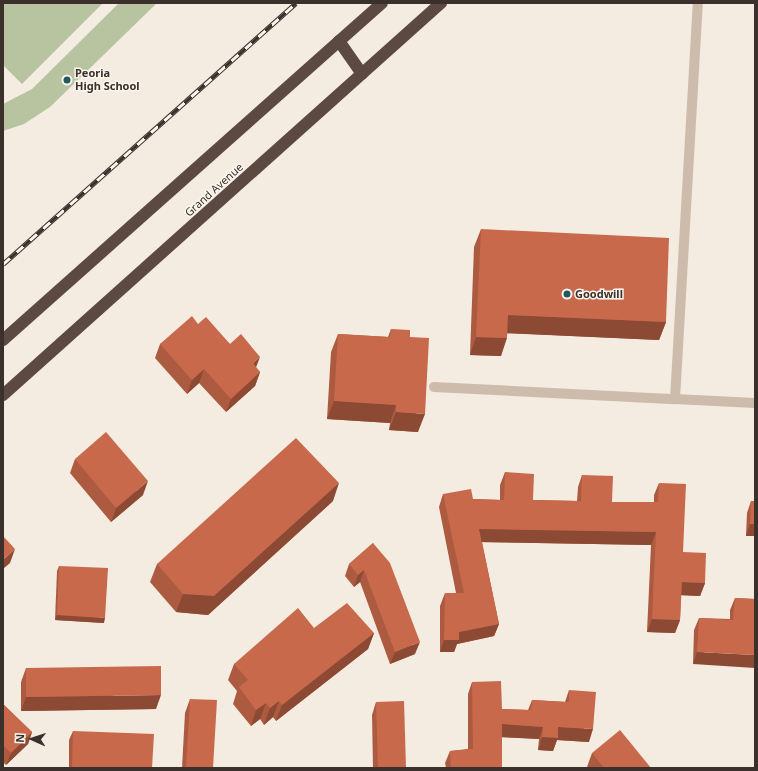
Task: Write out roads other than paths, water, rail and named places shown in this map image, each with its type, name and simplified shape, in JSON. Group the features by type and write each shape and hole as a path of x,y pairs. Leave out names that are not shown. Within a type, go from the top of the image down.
{"highway":[{"path":"3,340 382,3"},
{"name":"Grand Avenue","path":"3,395 442,3"},
{"path":"339,41 362,74"}],"lane":[{"path":"675,400 698,3"},
{"path":"434,387 755,403"}],"railway":[{"path":"3,264 296,3"}],"place":[{"name":"Peoria High School","path":"67,80"},
{"name":"Goodwill","path":"567,294"}]}
